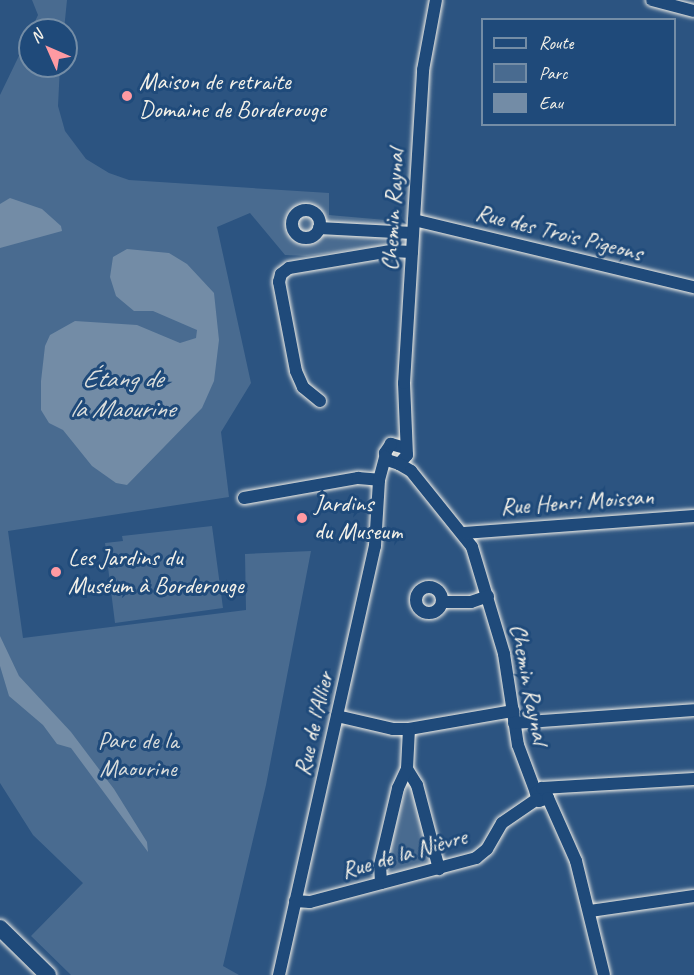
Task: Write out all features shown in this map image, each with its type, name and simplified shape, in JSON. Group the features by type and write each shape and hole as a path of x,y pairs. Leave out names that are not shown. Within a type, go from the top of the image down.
{"street":[{"name":"Chemin Raynal","path":"436,0 423,70 404,424 397,455 463,533 478,562 504,654 514,717 528,774 543,795 576,861 604,975"},
{"path":"652,0 694,11"},
{"name":"Rue des Trois Pigeons","path":"320,228 413,227 694,287"},
{"path":"320,401 303,387 296,371 279,282 280,274 289,268 392,251 412,252"},
{"name":"Rue de l'Allier","path":"279,975 375,546 379,480 397,455"},
{"path":"244,498 358,478 379,480"},
{"name":"Rue Henri Moissan","path":"463,533 694,516"},
{"path":"442,602 471,602 489,596"},
{"path":"337,716 393,729 409,729 514,717 694,710"},
{"path":"381,883 380,865 398,788 407,769 409,729"},
{"path":"407,769 417,785 439,868"},
{"name":"Rue de la Nièvre","path":"295,901 310,902 482,855 502,823 543,795 564,789 694,779"},
{"path":"590,911 694,896"},
{"path":"0,928 48,975"}],"green space":[{"path":"32,0 67,0 65,18 37,18 38,15"},
{"name":"Parc de la Maourine","path":"18,58 18,78 59,78 58,106 65,131 86,159 109,173 129,180 329,193 329,215 397,221 395,244 307,256 285,255 250,213 217,227 251,383 221,432 229,497 8,531 23,638 246,610 245,554 311,551 266,785 223,966 239,975 71,975 31,936 83,883 33,835 0,783 0,95"},
{"path":"212,526 223,608 115,623 105,543 123,541 122,536"},
{"path":"407,784 413,788 431,856 428,865 394,876 384,869"}],"water":[{"path":"10,198 42,209 61,226 62,231 0,248 0,204"},
{"name":"Étang de la Maourine","path":"127,249 169,253 187,264 214,293 219,340 214,381 202,408 127,485 116,483 92,466 63,430 49,423 41,410 41,381 45,346 50,335 75,321 137,325 180,343 196,338 197,330 153,311 134,311 116,296 110,277 113,257"},
{"path":"0,636 19,676 71,732 114,789 147,842 148,852 71,748 57,744 43,725 9,696 0,666"}],"place":[{"name":"Maison de retraite Domaine de Borderouge","path":"127,96"},
{"name":"Jardins du Museum","path":"302,518"},
{"name":"Les Jardins du Muséum à Borderouge","path":"56,572"}]}
